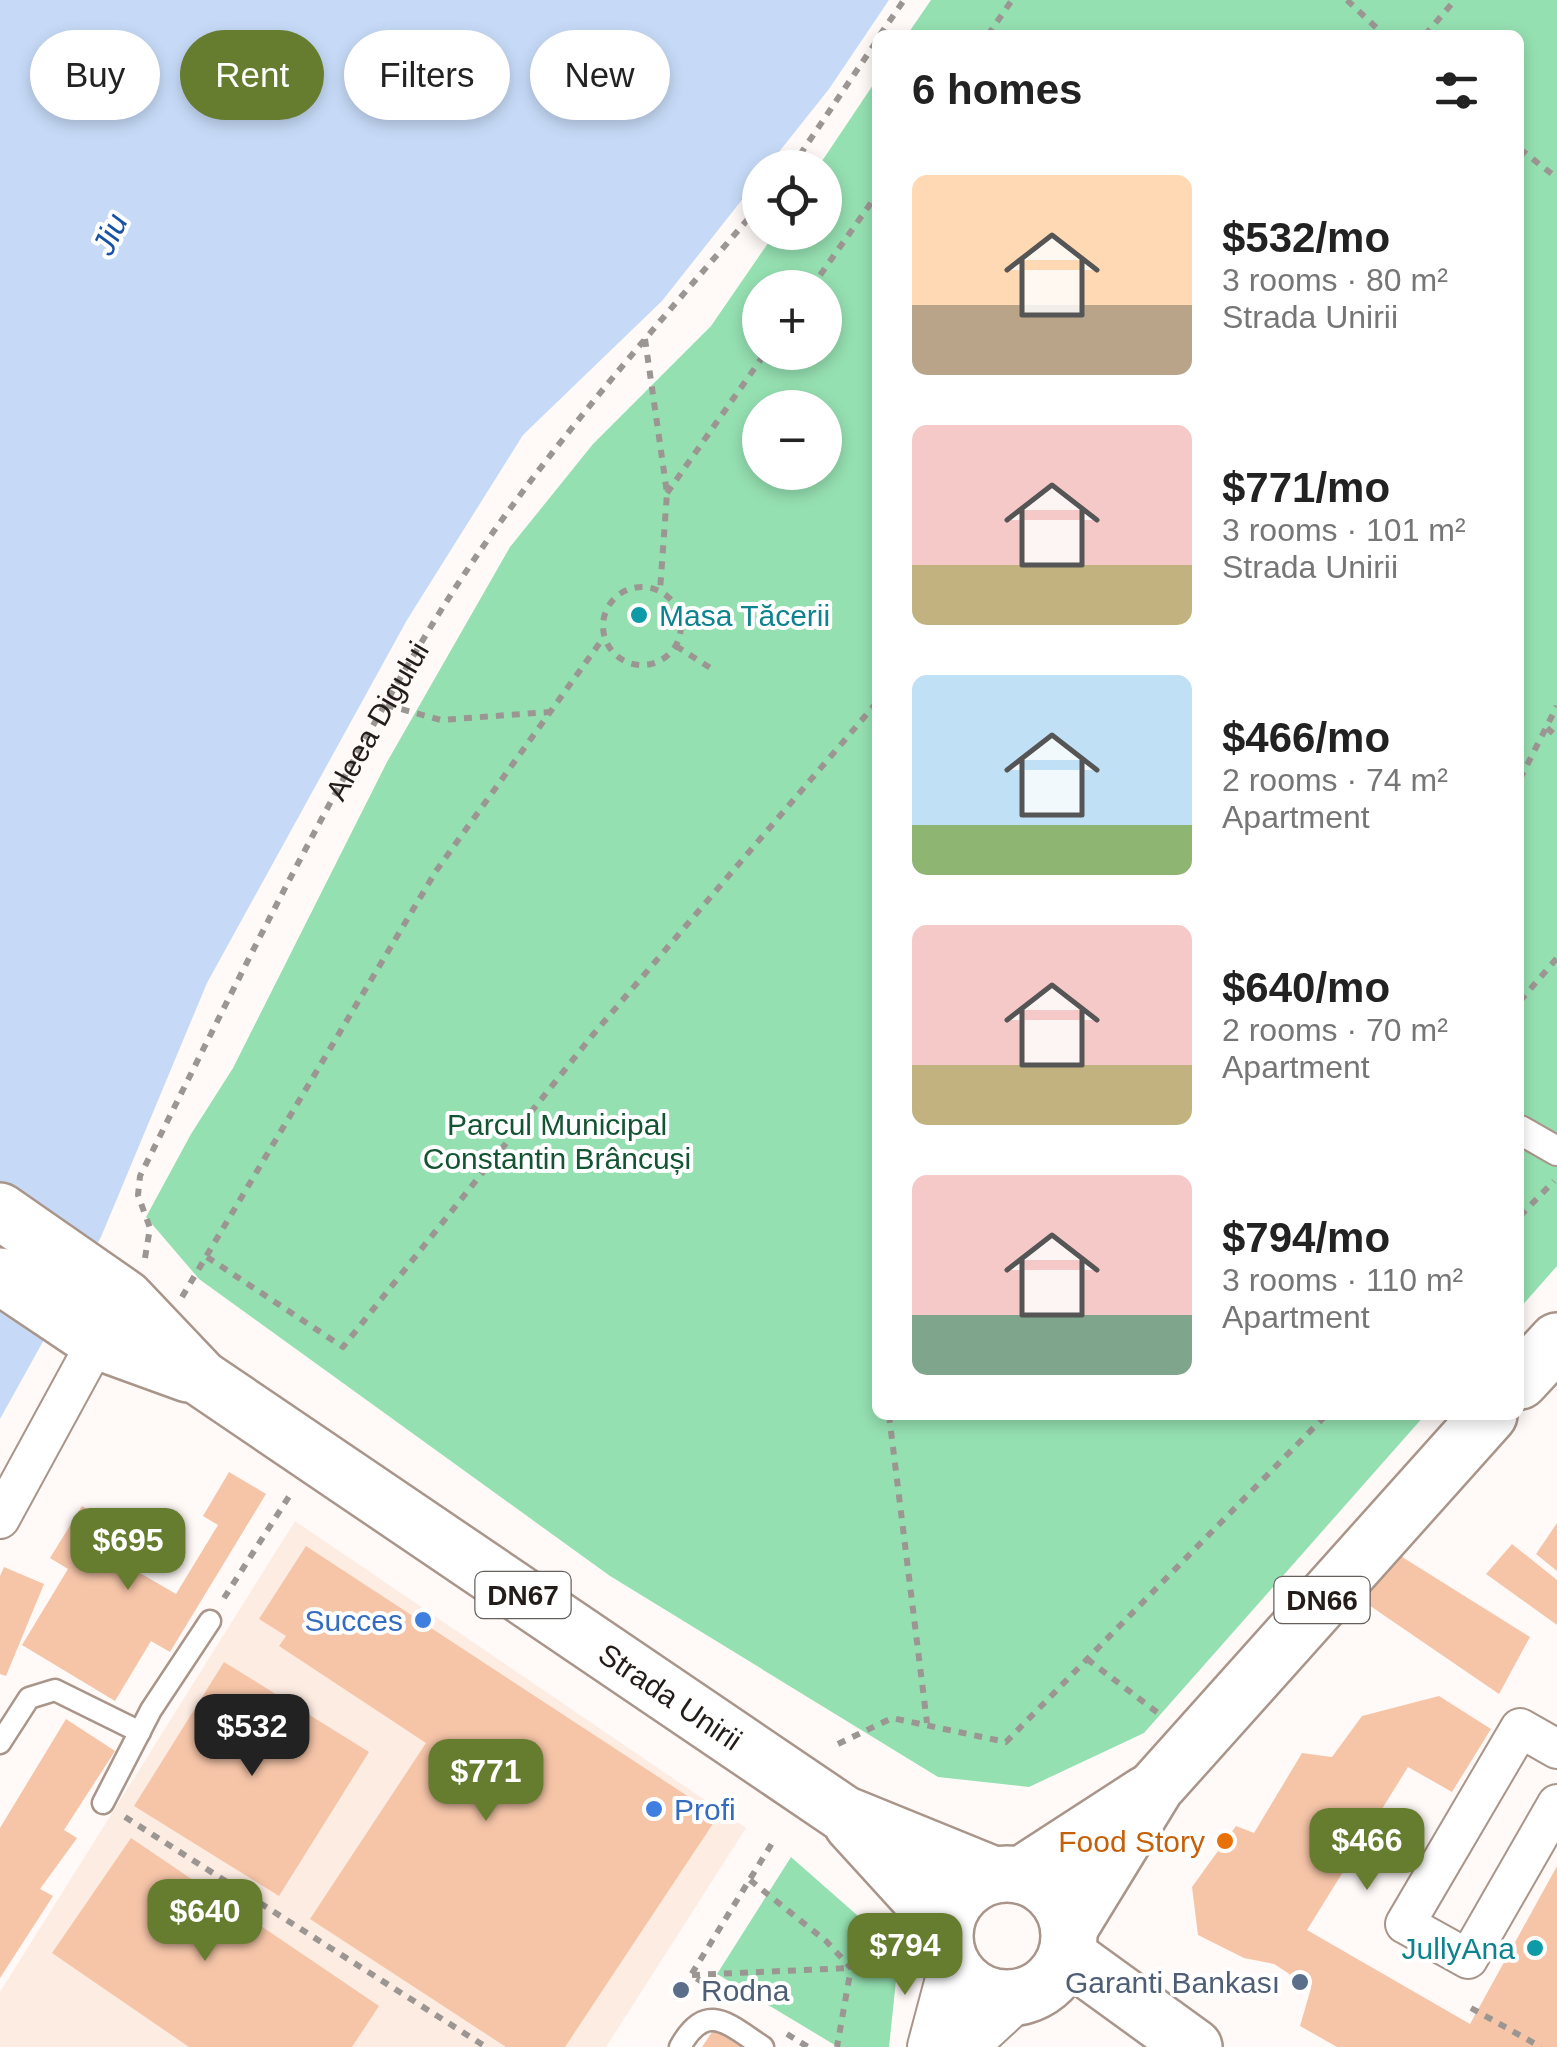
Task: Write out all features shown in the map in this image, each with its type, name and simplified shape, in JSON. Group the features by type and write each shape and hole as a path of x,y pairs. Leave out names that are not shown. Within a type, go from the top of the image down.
{"main road":[{"name":"Strada Unirii","path":"0,1211 92,1307 844,1814 1044,1886 1061,1905 1047,1968"},
{"name":"Strada Unirii","path":"0,1276 92,1307"},
{"path":"1524,1377 1557,1341"},
{"name":"DN66","path":"1047,1968 1156,1787 1486,1420"},
{"name":"DN66","path":"1007,1875 1156,1787"},
{"name":"Strada Unirii","path":"844,1814 949,1947 969,1986 991,1996 1047,1968"},
{"path":"949,1947 954,1902 971,1884 1007,1875"},
{"name":"Strada Unirii","path":"1047,1968 1148,2047"},
{"name":"Strada Unirii","path":"1047,1968 1194,2047"}],"street":[{"path":"1524,1132 1557,1151"},
{"path":"0,1519 92,1307"},
{"path":"1557,1748 1520,1728 1406,1924 1468,1959 1557,1804"},
{"path":"932,2047 949,1947"},
{"path":"962,2047 1047,1968"}],"lane":[{"path":"103,1803 140,1732 210,1620"},
{"path":"0,1743 29,1698 55,1690 140,1732"},
{"path":"680,2047 697,2023 711,2018 726,2022 763,2047"}],"path":[{"path":"884,30 904,0"},
{"path":"991,30 1012,0"},
{"path":"1347,0 1379,30"},
{"path":"1428,30 1455,0"},
{"path":"803,150 872,47"},
{"path":"1524,151 1557,178"},
{"path":"825,270 872,202"},
{"name":"Aleea Digului","path":"92,1307 143,1270 150,1228 138,1195 140,1176 313,831 440,613 524,491 742,226"},
{"path":"645,340 668,494 660,591"},
{"path":"668,494 754,370"},
{"path":"182,1297 436,871 604,638 605,612 622,592 647,587 660,591 678,609 681,621 676,646 656,663 631,664 619,658 604,638"},
{"path":"676,646 712,670"},
{"path":"386,705 442,720 550,712"},
{"path":"1524,771 1557,706"},
{"path":"206,1257 343,1347 591,1037 872,709"},
{"path":"1547,728 1557,736"},
{"path":"1524,996 1557,958"},
{"path":"1524,1212 1557,1178"},
{"path":"890,1420 927,1723"},
{"path":"838,1744 892,1718 1006,1742 1321,1420"},
{"path":"235,1582 290,1495"},
{"path":"1088,1659 1165,1718"},
{"path":"103,1803 486,2047"},
{"path":"691,1975 774,1840"},
{"path":"750,1880 826,1941 852,1968"},
{"path":"691,1975 852,1968"},
{"path":"837,2047 852,1968"},
{"path":"691,1975 724,1995"},
{"path":"1471,2008 1541,2047"},
{"path":"775,2026 808,2047"}],"shaded area":[{"path":"295,1521 746,1828 606,2047 0,2047 0,1992"}],"green space":[{"path":"931,0 1557,0 1557,1266 1524,1303 1524,30 910,30"},
{"name":"Parcul Municipal Constantin Brâncuși","path":"872,86 872,1420 1421,1420 1144,1733 1029,1787 938,1777 610,1576 199,1279 146,1217 233,1068 387,762 510,547 593,444 711,326 742,281 742,370 842,370 842,270 750,270 763,250 842,250 842,150 829,150"},
{"path":"791,1857 899,1952 889,2047 838,2047 717,1974"}],"water":[{"name":"Jiu","path":"0,0 889,0 829,89 781,150 742,150 742,200 662,301 523,435 407,620 207,983 101,1237 0,1419"}],"building":[{"path":"229,1472 266,1494 170,1652 151,1641 115,1701 22,1645 68,1569 50,1558 82,1506 154,1549 140,1573 176,1594 218,1525 203,1516"},
{"path":"1557,1523 1557,1571 1536,1554"},
{"path":"1512,1544 1557,1580 1557,1625 1486,1574"},
{"path":"306,1546 718,1816 565,2047 506,2047 310,1919 426,1743 279,1646 286,1636 259,1619"},
{"path":"1391,1550 1530,1637 1499,1694 1360,1599"},
{"path":"4,1567 44,1584 6,1676 0,1674 0,1576"},
{"path":"224,1662 369,1752 279,1896 134,1806"},
{"path":"1439,1696 1491,1729 1452,1792 1408,1767 1307,1930 1470,2024 1557,1866 1557,2047 1337,2047 1300,2026 1311,1988 1274,1964 1244,1958 1198,1935 1192,1887 1236,1826 1254,1833 1302,1753 1332,1757 1362,1716"},
{"path":"66,1719 115,1751 64,1830 77,1838 40,1889 53,1896 0,1978 0,1828"},
{"path":"131,1838 379,2006 352,2047 189,2047 52,1953"},
{"path":"714,2029 742,2047 702,2047"}],"place":[{"name":"Masa Tăcerii","path":"639,615"},
{"name":"Succes","path":"423,1620"},
{"name":"Profi","path":"654,1809"},
{"name":"Food Story","path":"1225,1841"},
{"name":"JullyAna","path":"1535,1948"},
{"name":"Garanti Bankası","path":"1300,1982"},
{"name":"Rodna","path":"681,1990"}]}
